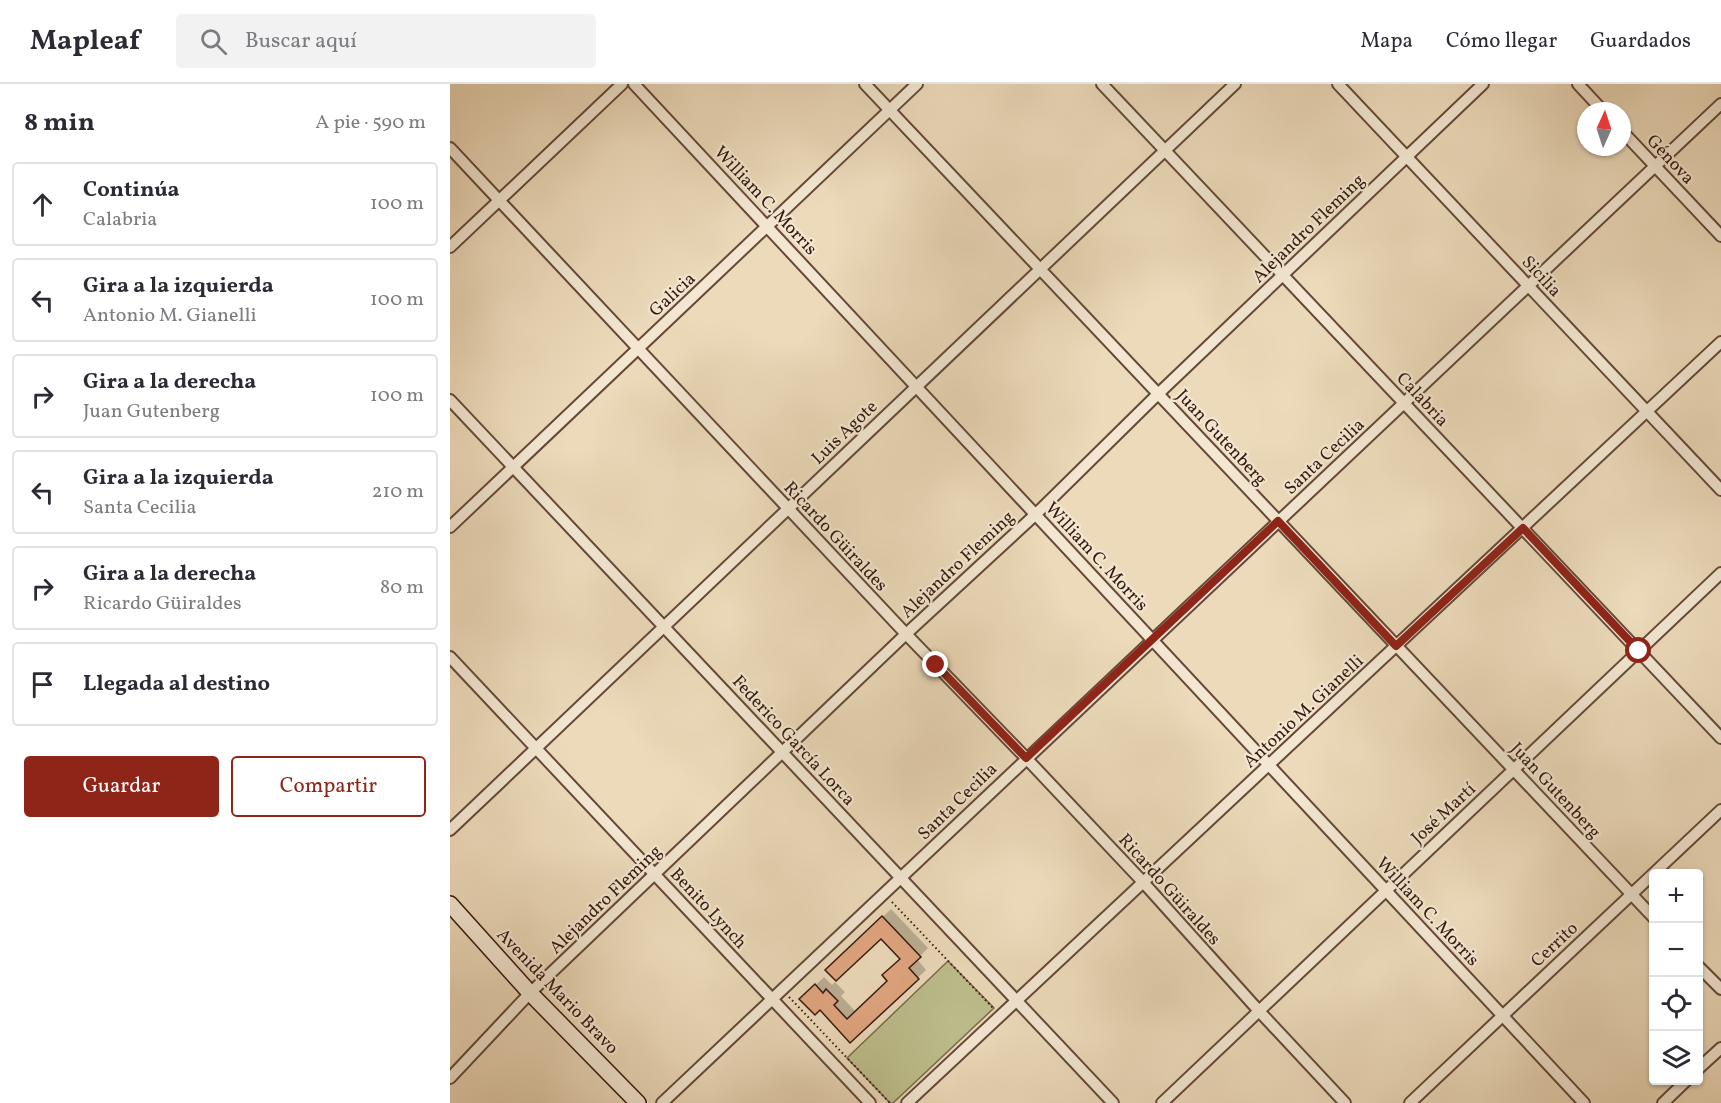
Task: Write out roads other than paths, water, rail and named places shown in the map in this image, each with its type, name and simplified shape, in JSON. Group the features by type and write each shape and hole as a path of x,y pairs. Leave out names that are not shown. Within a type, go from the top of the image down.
{"main road":[{"name":"Avenida Mario Bravo","path":"450,904 530,993 638,1103"}],"street":[{"path":"450,247 622,84"},
{"name":"William C. Morris","path":"634,84 1584,1103"},
{"name":"Juan Gutenberg","path":"865,84 1649,914"},
{"name":"Galicia","path":"450,528 917,84"},
{"name":"Calabria","path":"1102,84 1721,738"},
{"name":"Luis Agote","path":"450,830 1234,84"},
{"name":"Sicilia","path":"1338,84 1721,490"},
{"name":"Alejandro Fleming","path":"452,1072 530,993 906,634 1036,514 1158,394 1484,84"},
{"path":"1578,84 1595,102"},
{"name":"Santa Cecilia","path":"662,1103 1721,104"},
{"name":"Génova","path":"1631,141 1721,236"},
{"name":"Ricardo Güiraldes","path":"450,148 906,634 1143,882 1345,1103"},
{"name":"Antonio M. Gianelli","path":"907,1103 1721,342"},
{"name":"Federico García Lorca","path":"450,400 1113,1103"},
{"name":"José Martí","path":"1162,1103 1721,573"},
{"name":"Benito Lynch","path":"450,657 870,1103"},
{"name":"Cerrito","path":"1410,1103 1721,810"},
{"path":"1703,971 1721,989"},
{"path":"1703,1065 1721,1048"},
{"path":"1663,1103 1682,1085"}]}
